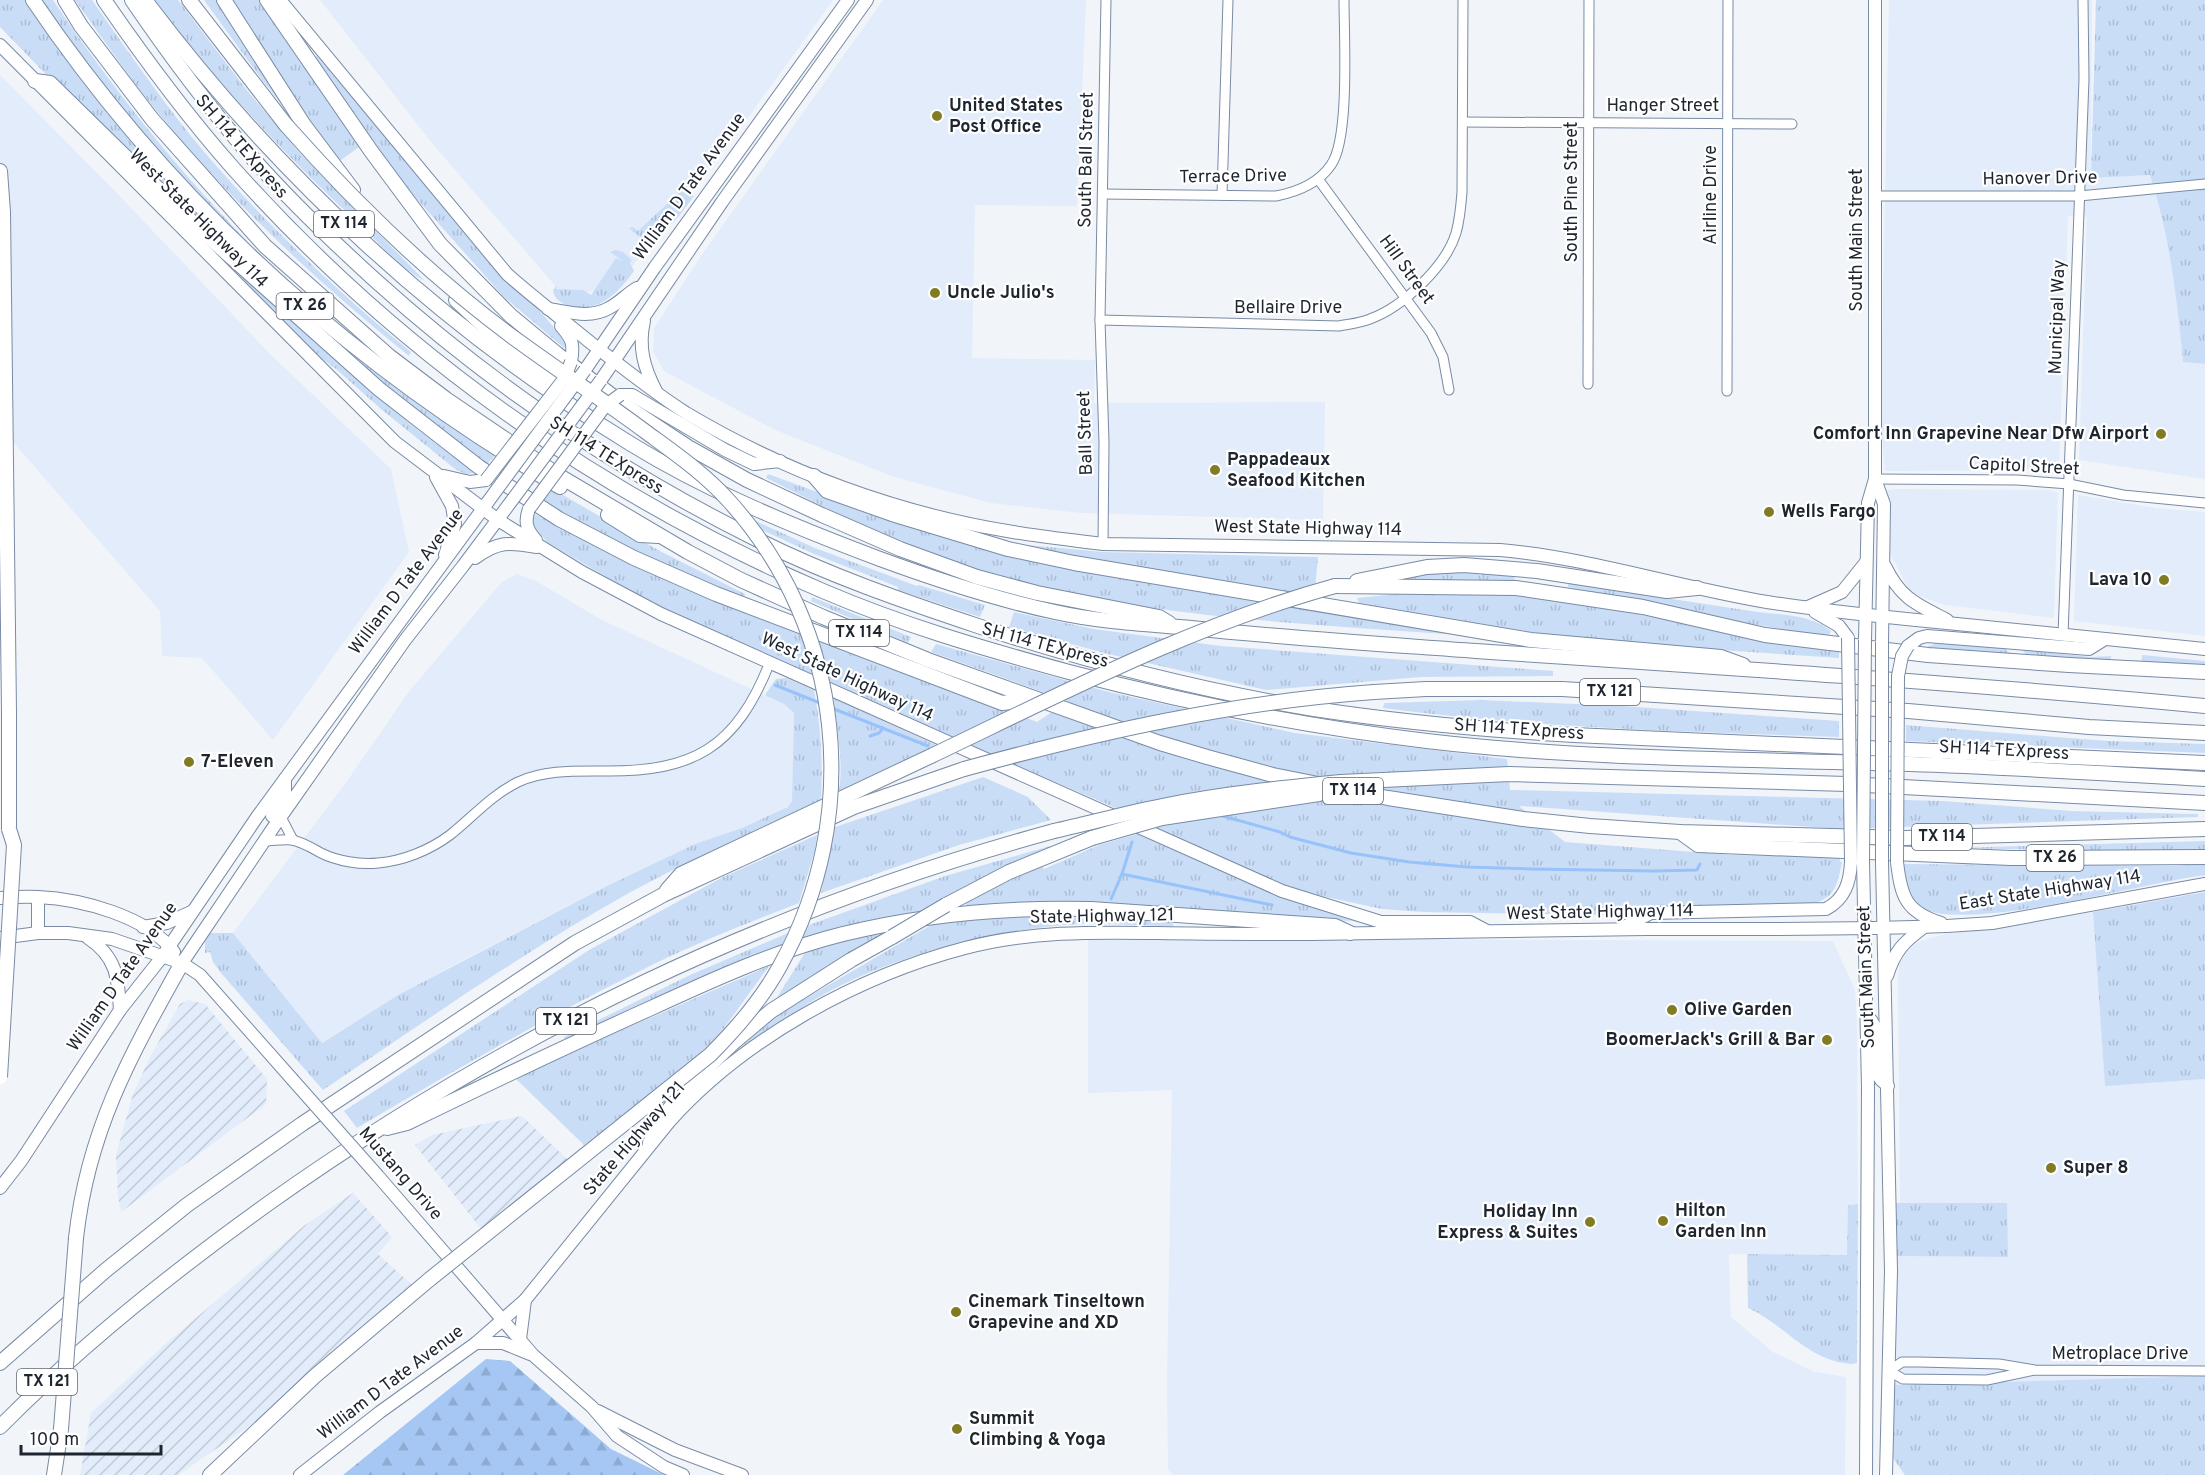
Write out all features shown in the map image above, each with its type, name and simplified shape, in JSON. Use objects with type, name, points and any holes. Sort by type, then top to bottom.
[{"type":"highway","name":"TX 26","points":[[33,0],[135,137],[239,246],[336,333],[384,371],[497,450],[640,535],[661,536]]},
{"type":"highway","name":"TX 114","points":[[65,0],[81,26],[152,119],[265,246],[389,356],[446,399],[561,477],[661,536],[741,580],[928,660],[1207,758],[1273,775],[1456,810],[1590,826],[1680,832],[1905,838],[2205,829]]},
{"type":"highway","name":"SH 114 TEXpress","points":[[104,0],[178,104],[280,219],[342,279],[459,380],[502,412],[591,471],[668,515],[751,558],[882,614],[1006,655],[1143,691],[1299,724],[1379,735],[1569,753],[1909,764],[2205,778]]},
{"type":"highway","name":"SH 114 TEXpress","points":[[132,0],[197,90],[250,155],[305,215],[419,320],[475,366],[605,455],[659,487],[760,541],[890,596],[1016,638],[1151,675],[1311,708],[1368,716],[1563,735],[2205,763]]},
{"type":"highway","name":"TX 114","points":[[145,0],[218,91],[319,201],[432,301],[513,364],[634,447],[723,494],[804,529],[910,570],[970,590],[1058,612],[1102,620],[1759,671],[1854,676],[2205,706]]},
{"type":"highway","points":[[189,0],[196,6],[286,125],[380,225],[456,292],[558,370],[684,459],[730,502],[759,539],[795,601],[814,650],[828,715],[832,762],[828,832],[819,873],[792,943],[779,969],[737,1027],[710,1055],[430,1279],[315,1376],[210,1475]]},
{"type":"highway","points":[[224,0],[304,125],[359,197],[415,260],[495,336],[555,384],[579,411]]},
{"type":"highway","points":[[267,0],[370,151],[440,244],[511,316],[623,404],[688,447],[747,480],[900,549],[976,577],[1036,593],[1159,617],[1176,627]]},
{"type":"highway","points":[[35,81],[50,83],[193,223],[379,388],[479,467],[559,519],[634,558],[716,594],[1002,703],[1037,700]]},
{"type":"highway","points":[[0,171],[3,212],[9,712],[9,829],[5,843],[0,938]]},
{"type":"highway","points":[[814,476],[827,491],[892,514],[1008,549],[1074,564],[1531,640],[1721,657],[1759,671]]},
{"type":"highway","points":[[663,895],[681,874],[1201,630],[1335,586],[1427,567],[1464,565],[1538,571],[1667,591],[1697,588]]},
{"type":"highway","points":[[1335,586],[1516,588],[1642,607],[1765,635],[1788,638],[1928,655],[2205,672]]},
{"type":"highway","name":"TX 121","points":[[0,1363],[106,1270],[187,1205],[246,1162],[575,943],[663,895],[854,807],[964,769],[1054,744],[1161,720],[1239,706],[1327,695],[1426,689],[1562,689],[1887,710],[2089,727],[2205,733]]},
{"type":"highway","name":"TX 121","points":[[0,1427],[90,1343],[215,1242],[373,1131],[501,1055],[627,989],[713,950],[779,922],[984,850],[1163,806],[1267,789],[1341,782],[1509,774],[1847,784],[2205,803]]},
{"type":"highway","points":[[650,1143],[665,1114],[694,1080],[771,1011],[851,960],[946,905],[1010,872],[1092,838],[1162,818],[1319,794],[1341,782]]},
{"type":"highway","points":[[0,1077],[14,845],[9,829]]},
{"type":"highway","name":"TX 26","points":[[1680,832],[1698,845],[2011,858],[2205,857]]},
{"type":"highway","points":[[373,1131],[407,1123],[566,1046],[724,975],[809,944],[874,927],[969,912],[1050,908],[1335,926],[1350,933]]},
{"type":"highway","points":[[54,1475],[62,1429],[76,1238],[80,1206],[90,1163],[106,1112],[132,1053],[182,963]]},
{"type":"main road","name":"West State Highway 114","points":[[280,0],[507,274],[547,309],[658,394],[725,435],[814,476],[901,506],[1012,532],[1103,544],[1500,550],[1557,556],[1697,588],[1806,608],[1881,618]]},
{"type":"main road","name":"South Main Street","points":[[1866,1475],[1867,1014],[1864,928],[1857,862],[1869,503],[1875,479],[1875,0]]},
{"type":"main road","name":"William D Tate Avenue","points":[[0,1188],[21,1161],[120,1010],[166,951],[285,779],[585,370],[708,192],[857,2]]},
{"type":"main road","name":"William D Tate Avenue","points":[[182,963],[264,841],[405,640],[498,520],[601,380],[857,2]]},
{"type":"main road","name":"West State Highway 114","points":[[0,45],[395,442],[498,520],[607,586],[661,614],[1282,891],[1380,922],[1470,922],[1488,932],[1864,928]]},
{"type":"main road","points":[[708,192],[722,202]]},
{"type":"main road","points":[[547,309],[585,314],[597,313],[608,309],[643,284]]},
{"type":"main road","points":[[434,473],[470,482],[486,480],[564,379],[574,347],[569,336],[547,309]]},
{"type":"main road","points":[[646,313],[640,335],[640,349],[648,376],[658,394]]},
{"type":"main road","points":[[544,548],[527,528],[529,509],[605,406],[620,395],[632,395],[754,464],[782,461]]},
{"type":"main road","points":[[434,473],[452,506],[455,524],[442,565]]},
{"type":"main road","name":"South Main Street","points":[[1875,479],[1884,504],[1881,618],[1882,928],[1888,1086],[1891,1271],[1886,1475]]},
{"type":"main road","points":[[463,566],[490,547],[514,543],[544,548]]},
{"type":"main road","points":[[1806,608],[1842,592],[1867,561]]},
{"type":"main road","points":[[1884,562],[1894,584],[1905,596],[1953,623]]},
{"type":"main road","points":[[1617,931],[1651,913],[1826,909],[1838,900],[1846,889],[1857,862],[1848,638],[1839,626],[1806,608]]},
{"type":"main road","points":[[1881,618],[1953,623],[2205,649]]},
{"type":"main road","points":[[368,693],[370,678],[395,642],[393,631]]},
{"type":"main road","points":[[1947,926],[1925,918],[1910,908],[1899,882],[1897,862],[1898,676],[1902,656],[1908,646],[1918,638],[1927,636],[2089,649],[2105,639]]},
{"type":"main road","points":[[273,828],[270,820],[285,797],[285,779]]},
{"type":"main road","name":"East State Highway 114","points":[[1864,928],[1947,926],[1992,922],[2205,884]]},
{"type":"main road","points":[[38,897],[38,933]]},
{"type":"main road","name":"Mustang Drive","points":[[0,898],[38,897],[78,902],[114,914],[157,934],[166,951],[200,975],[533,1355],[592,1407],[617,1436],[664,1467],[683,1475]]},
{"type":"main road","points":[[143,927],[167,923],[192,911]]},
{"type":"main road","points":[[1884,982],[1894,956],[1902,944],[1924,927]]},
{"type":"main road","name":"State Highway 121","points":[[503,1320],[525,1300],[650,1143],[684,1105],[704,1087],[776,1033],[845,993],[895,971],[964,948],[1011,938],[1063,932],[1488,932]]},
{"type":"main road","points":[[0,938],[38,933],[68,933],[112,939],[166,951]]},
{"type":"main road","points":[[84,936],[100,946],[115,966],[120,1010]]},
{"type":"main road","points":[[1867,1014],[1875,1027],[1877,1074],[1888,1086]]},
{"type":"main road","points":[[1868,1196],[1890,1197]]},
{"type":"main road","points":[[1868,1272],[1891,1271]]},
{"type":"main road","points":[[520,1340],[525,1300]]},
{"type":"main road","name":"William D Tate Avenue","points":[[300,1475],[380,1412],[476,1343],[503,1320]]},
{"type":"main road","points":[[476,1343],[503,1343],[533,1355]]},
{"type":"main road","points":[[1868,1371],[1889,1371]]},
{"type":"main road","name":"Mustang Drive","points":[[592,1407],[675,1450],[742,1475]]},
{"type":"main road","points":[[1886,1461],[1895,1475]]},
{"type":"street","name":"South Ball Street","points":[[1100,320],[1106,0]]},
{"type":"street","points":[[1222,195],[1228,0]]},
{"type":"street","name":"Terrace Drive","points":[[1103,194],[1276,196],[1293,193],[1318,179],[1331,165],[1341,135],[1344,0]]},
{"type":"street","name":"Bellaire Drive","points":[[1100,320],[1339,326],[1370,320],[1384,313],[1422,284],[1441,261],[1456,235],[1462,192],[1463,0]]},
{"type":"street","name":"South Pine Street","points":[[1588,384],[1589,0]]},
{"type":"street","name":"Airline Drive","points":[[1727,391],[1728,0]]},
{"type":"street","name":"Municipal Way","points":[[2063,634],[2084,79],[2083,0]]},
{"type":"street","name":"Hanger Street","points":[[1463,122],[1792,124]]},
{"type":"street","name":"Hill Street","points":[[1318,179],[1406,298],[1439,347],[1446,366],[1449,390]]},
{"type":"street","name":"Hanover Drive","points":[[1875,196],[2079,196],[2205,184]]},
{"type":"street","name":"Ball Street","points":[[1100,320],[1104,442],[1103,544]]},
{"type":"street","name":"Capitol Street","points":[[1875,479],[2006,480],[2068,484],[2123,495],[2205,503]]},
{"type":"street","points":[[264,841],[293,840],[322,854],[344,860],[377,863],[393,861],[435,845],[451,834],[483,804],[517,783],[530,778],[567,771],[624,771],[669,767],[699,755],[732,730],[752,703],[770,662]]},
{"type":"street","points":[[281,817],[293,840]]},
{"type":"street","name":"Metroplace Drive","points":[[2035,1370],[1987,1380],[1903,1378],[1889,1371],[1902,1362],[1999,1364],[2035,1370],[2205,1371]]},
{"type":"shaded area","points":[[320,0],[833,0],[753,111],[616,287],[564,296],[432,143]]},
{"type":"shaded area","points":[[883,0],[1086,0],[1077,206],[975,205],[972,358],[1095,360],[1094,403],[1325,402],[1323,520],[1081,513],[991,503],[894,477],[775,430],[664,371],[653,351],[654,328],[701,256]]},
{"type":"shaded area","points":[[1889,0],[2092,0],[2091,177],[2150,175],[2162,211],[2176,289],[2183,362],[2205,364],[2205,479],[2079,460],[2087,217],[2068,216],[2059,470],[1885,471],[1882,437],[1882,344]]},
{"type":"shaded area","points":[[0,75],[112,188],[271,355],[391,469],[409,552],[273,740],[202,658],[162,656],[160,611],[0,427]]},
{"type":"shaded area","points":[[1887,490],[2050,490],[2058,493],[2054,618],[1945,605],[1911,593],[1889,552]]},
{"type":"shaded area","points":[[2078,495],[2155,508],[2205,512],[2205,636],[2074,621]]},
{"type":"shaded area","points":[[517,574],[536,581],[602,620],[784,704],[794,713],[792,801],[788,807],[742,828],[695,844],[480,951],[398,995],[321,1043],[233,933],[347,781],[410,690],[502,582]]},
{"type":"shaded area","points":[[2093,912],[2105,1085],[2205,1079],[2205,1376],[1894,1385],[1895,1256],[2007,1257],[2007,1203],[1900,1203],[1899,966],[1905,952],[1920,941],[1946,934],[2012,926]]},
{"type":"shaded area","points":[[1088,940],[1833,941],[1855,990],[1857,1024],[1858,1204],[1848,1205],[1848,1255],[1729,1254],[1731,1317],[1773,1352],[1815,1372],[1846,1377],[1845,1475],[1174,1475],[1168,1470],[1167,1383],[1172,1090],[1088,1093]]},
{"type":"shaded area","points":[[188,1000],[205,1004],[267,1079],[266,1104],[121,1212],[116,1155],[133,1094],[150,1057],[180,1004]]},
{"type":"shaded area","points":[[522,1116],[568,1160],[481,1229],[415,1145],[432,1135]]},
{"type":"shaded area","points":[[353,1193],[392,1237],[378,1254],[411,1284],[260,1419],[178,1475],[80,1475],[91,1413],[162,1347],[305,1225]]},
{"type":"green space","points":[[0,0],[25,0],[65,58],[108,114],[202,218],[197,220],[67,96],[0,27]]},
{"type":"green space","points":[[42,0],[53,0],[96,62],[142,122],[216,208],[254,248],[338,327],[256,254],[178,175],[106,90]]},
{"type":"green space","points":[[75,0],[92,0],[165,103],[215,165],[296,249],[411,352],[409,356],[316,277],[229,192],[161,116]]},
{"type":"green space","points":[[155,0],[178,0],[246,89],[299,152],[425,281],[390,255],[278,144],[202,60]]},
{"type":"green space","points":[[204,0],[216,0],[296,122],[262,80]]},
{"type":"green space","points":[[231,0],[260,0],[359,147],[337,163]]},
{"type":"green space","points":[[2096,0],[2205,0],[2205,364],[2183,362],[2168,244],[2150,175],[2091,178]]},
{"type":"green space","points":[[317,56],[478,248],[547,319],[567,345],[564,348],[503,296],[399,179],[314,58]]},
{"type":"green space","points":[[678,185],[694,196],[651,246],[629,228],[633,227],[638,231],[681,191]]},
{"type":"green space","points":[[615,250],[623,252],[632,260],[630,263],[634,271],[612,295],[595,306],[585,308],[564,304],[556,298],[553,290],[556,286],[557,289],[583,290],[591,295],[616,258],[623,261],[610,252]]},
{"type":"green space","points":[[229,263],[380,399],[476,473],[465,474],[455,469],[336,369],[303,345],[226,265]]},
{"type":"green space","points":[[332,338],[405,394],[496,455],[487,464],[399,399]]},
{"type":"green space","points":[[768,474],[904,524],[1445,631],[1445,634],[1199,614],[1077,595],[1017,581],[957,564],[884,535],[766,478]]},
{"type":"green space","points":[[551,488],[658,550],[745,594],[744,598],[641,553],[542,502]]},
{"type":"green space","points":[[535,514],[651,573],[764,619],[1037,722],[1068,701],[931,652],[936,644],[1109,692],[1295,733],[1507,759],[1510,790],[1943,801],[2072,811],[2198,814],[2198,817],[1841,829],[1519,806],[1565,842],[1733,855],[1840,856],[1840,862],[1842,862],[1838,880],[1828,897],[1804,907],[1654,910],[1609,915],[1423,912],[1382,909],[1298,891],[1247,871],[1109,805],[930,729],[647,601],[547,542],[534,526],[532,520]]},
{"type":"green space","points":[[756,521],[815,548],[917,586],[985,605],[980,617],[898,590],[898,587],[814,554],[762,530]]},
{"type":"green space","points":[[1028,545],[1103,552],[1318,557],[1314,599],[1028,548]]},
{"type":"green space","points":[[1463,572],[1515,573],[1514,583],[1458,580],[1401,581],[1401,576]]},
{"type":"green space","points":[[1130,579],[1166,585],[1125,589]]},
{"type":"green space","points":[[1568,582],[1803,618],[1823,625],[1831,631],[1828,637],[1706,616],[1568,587]]},
{"type":"green space","points":[[1407,593],[1511,593],[1839,652],[1839,658],[1585,641],[1359,603],[1357,598]]},
{"type":"green space","points":[[812,597],[911,637],[908,643],[811,601]]},
{"type":"green space","points":[[1014,612],[1094,629],[1221,646],[1553,671],[1553,676],[1422,677],[1266,690],[1108,654],[1009,627]]},
{"type":"green space","points":[[1938,643],[2004,648],[2015,658],[1929,650],[1928,646]]},
{"type":"green space","points":[[2022,650],[2091,657],[2111,656],[2111,664],[2030,659]]},
{"type":"green space","points":[[2142,655],[2205,661],[2205,667],[2141,667]]},
{"type":"green space","points":[[786,678],[814,690],[821,745],[821,800],[676,868],[629,893],[551,939],[323,1090],[221,973],[213,962],[210,952],[205,953],[208,933],[233,933],[322,1043],[398,995],[605,887],[695,844],[742,828],[788,807],[792,801],[794,713],[784,704],[765,695],[776,679]]},
{"type":"green space","points":[[834,698],[936,745],[839,791],[840,756]]},
{"type":"green space","points":[[1481,700],[1623,706],[1839,721],[1839,737],[1554,725],[1383,708],[1384,703]]},
{"type":"green space","points":[[1906,725],[2108,741],[2205,744],[2205,753],[1906,741]]},
{"type":"green space","points":[[983,777],[1028,797],[1051,820],[959,845],[821,893],[835,827]]},
{"type":"green space","points":[[1137,834],[1290,900],[1362,921],[1306,920],[1089,903],[966,906],[965,901],[1042,866],[1044,869],[1099,845]]},
{"type":"green space","points":[[817,835],[815,850],[799,903],[659,961],[497,1047],[357,1128],[344,1111],[589,950],[723,877]]},
{"type":"green space","points":[[2205,841],[2205,850],[1951,848]]},
{"type":"green space","points":[[1050,846],[1051,849],[975,883],[920,912],[802,940],[809,925],[945,876]]},
{"type":"green space","points":[[1904,864],[2174,866],[2205,864],[2205,875],[2058,904],[1976,914],[1944,914],[1922,908],[1913,900],[1907,889]]},
{"type":"green space","points":[[2205,892],[2205,1079],[2105,1086],[2093,912]]},
{"type":"green space","points":[[1065,915],[1173,921],[1173,926],[1064,925],[1009,932],[929,951],[877,969],[837,987],[792,1013],[736,1052],[774,1017],[938,921],[1003,916]]},
{"type":"green space","points":[[894,928],[776,999],[806,951]]},
{"type":"green space","points":[[788,933],[780,948],[566,1041],[564,1037],[690,975]]},
{"type":"green space","points":[[769,966],[719,1035],[683,1070],[584,1145],[514,1077]]},
{"type":"green space","points":[[1896,1203],[2007,1203],[2008,1257],[1895,1256]]},
{"type":"green space","points":[[1858,1204],[1857,1363],[1852,1364],[1836,1361],[1809,1349],[1762,1315],[1748,1308],[1747,1254],[1847,1255],[1848,1205]]},
{"type":"green space","points":[[486,1359],[510,1361],[611,1449],[664,1475],[343,1475]]},
{"type":"green space","points":[[2205,1376],[2205,1475],[1905,1475],[1892,1457],[1894,1385]]},
{"type":"waterway","points":[[775,685],[820,703]]},
{"type":"waterway","points":[[829,707],[928,746]]},
{"type":"waterway","points":[[870,736],[879,733],[883,728]]},
{"type":"waterway","points":[[1219,815],[1351,853],[1409,862],[1467,867],[1654,871],[1697,870],[1700,864]]},
{"type":"waterway","points":[[1111,899],[1132,842]]},
{"type":"waterway","points":[[1122,874],[1272,905]]},
{"type":"place","name":"United States Post Office","points":[[937,116]]},
{"type":"place","name":"Uncle Julio's","points":[[935,293]]},
{"type":"place","name":"Comfort Inn Grapevine Near Dfw Airport","points":[[2161,434]]},
{"type":"place","name":"Pappadeaux Seafood Kitchen","points":[[1215,470]]},
{"type":"place","name":"Wells Fargo","points":[[1769,512]]},
{"type":"place","name":"Lava 10","points":[[2164,580]]},
{"type":"place","name":"7-Eleven","points":[[189,762]]},
{"type":"place","name":"Olive Garden","points":[[1672,1010]]},
{"type":"place","name":"BoomerJack's Grill & Bar","points":[[1827,1040]]},
{"type":"place","name":"Super 8","points":[[2051,1168]]},
{"type":"place","name":"Hilton Garden Inn","points":[[1663,1221]]},
{"type":"place","name":"Holiday Inn Express & Suites","points":[[1590,1222]]},
{"type":"place","name":"Cinemark Tinseltown Grapevine and XD","points":[[956,1312]]},
{"type":"place","name":"Summit Climbing & Yoga","points":[[957,1429]]}]
